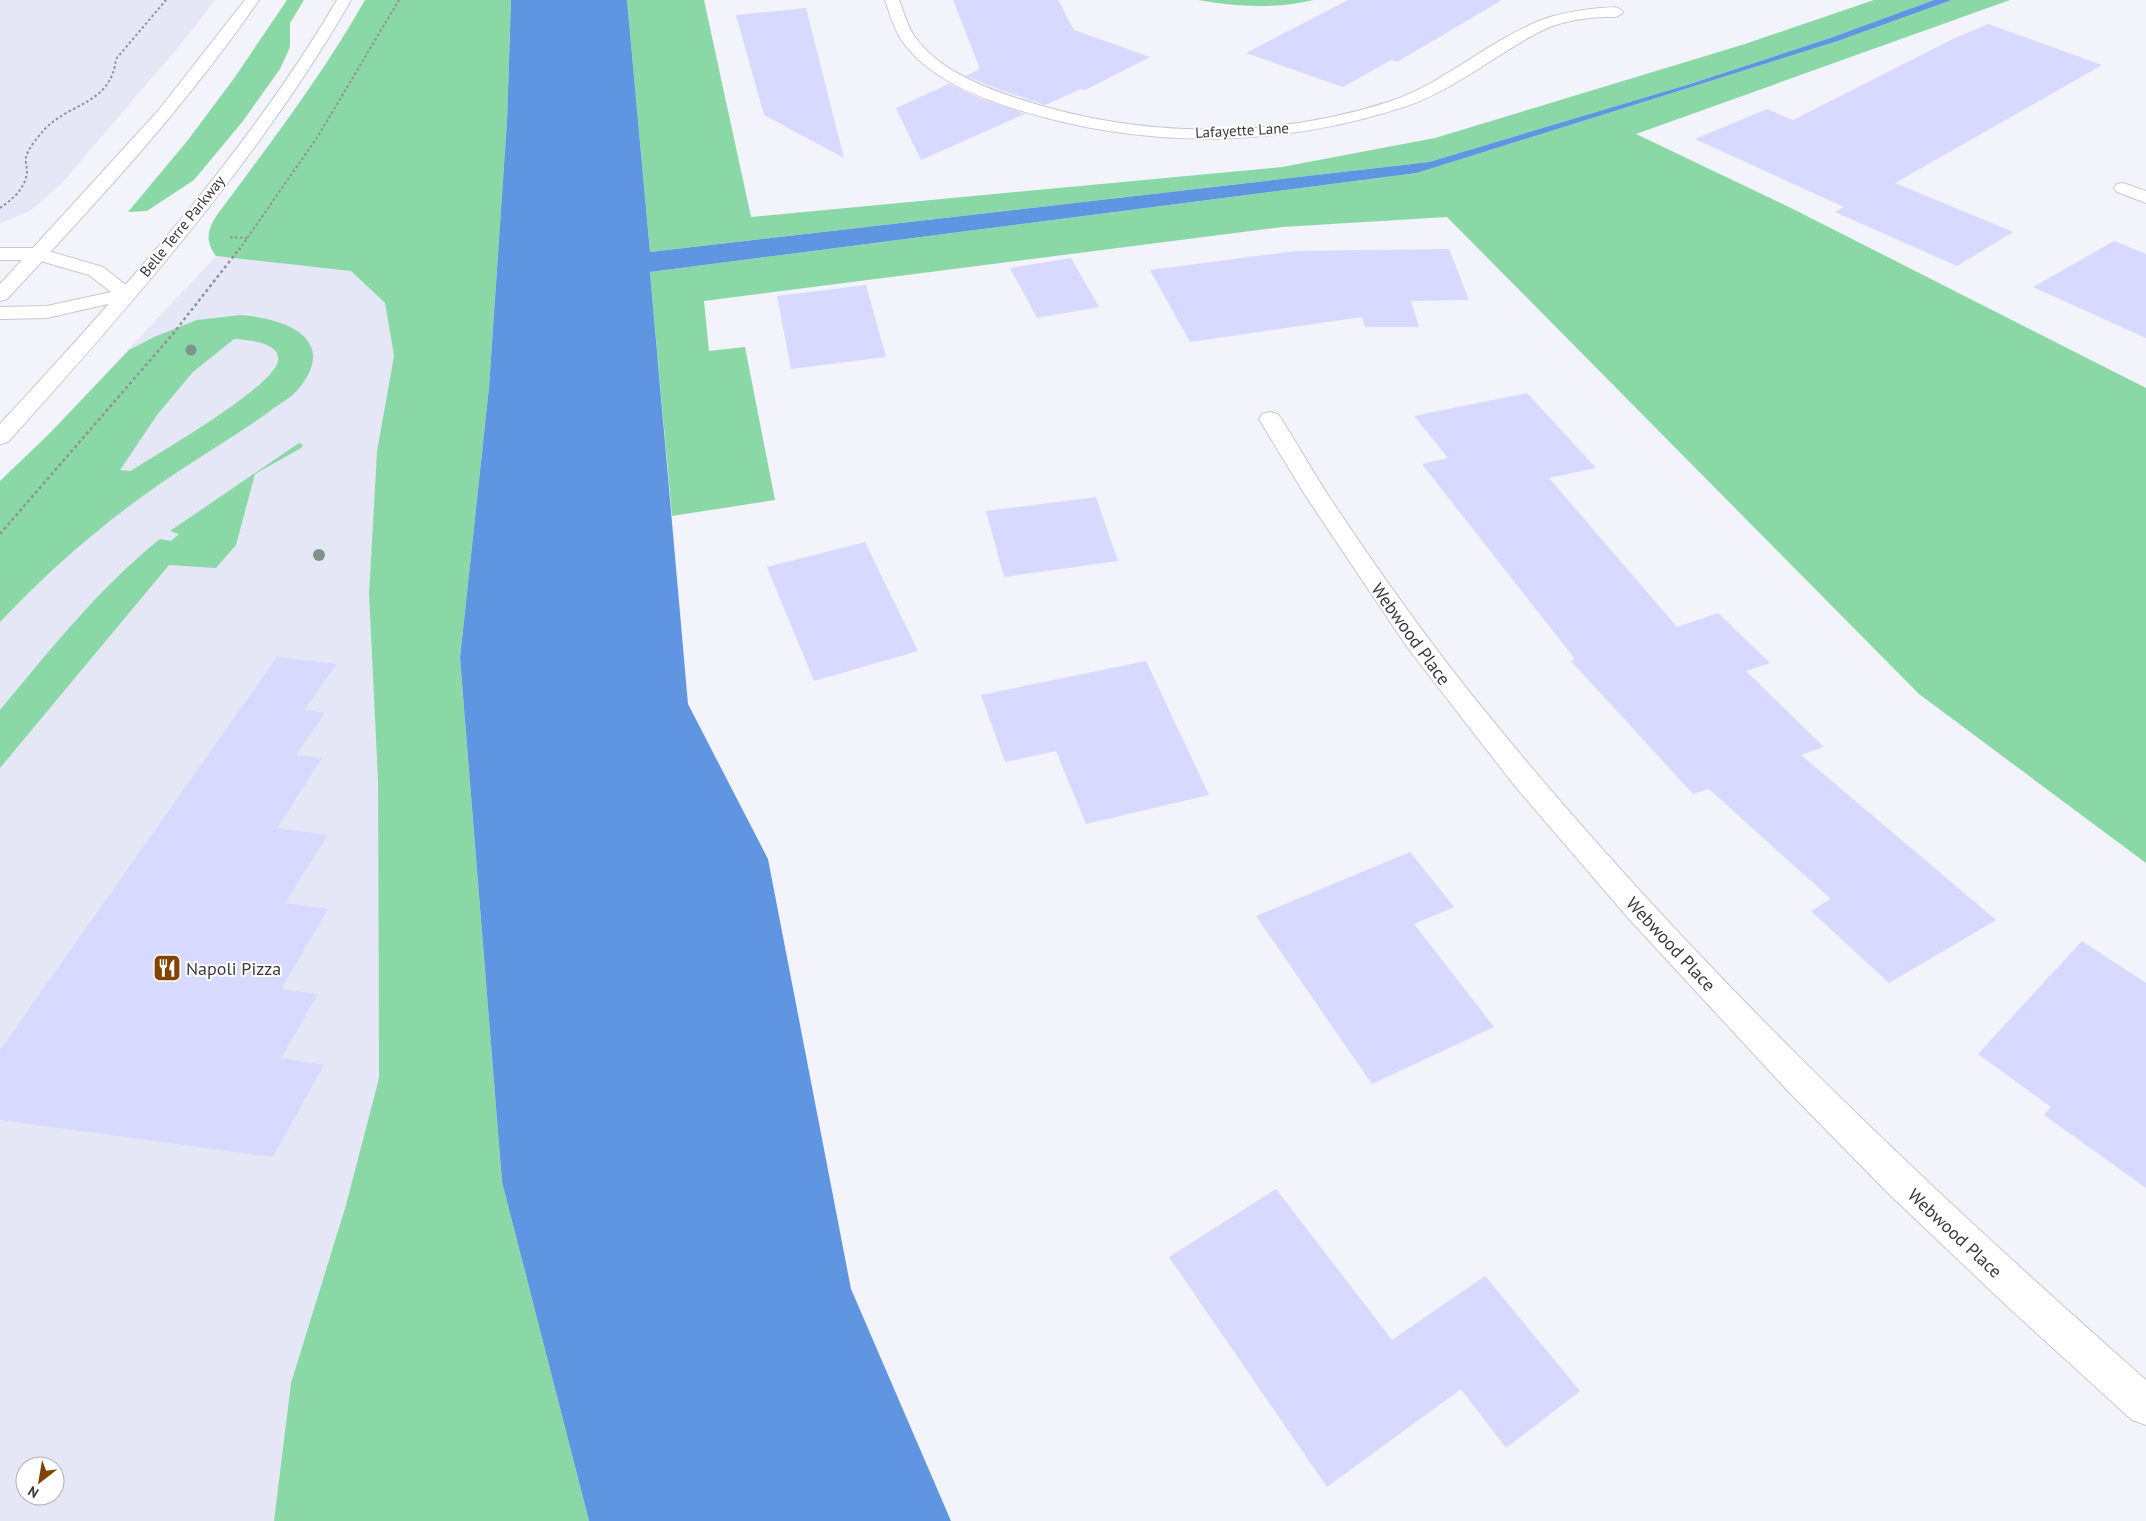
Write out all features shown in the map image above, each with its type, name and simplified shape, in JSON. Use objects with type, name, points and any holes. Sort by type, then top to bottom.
[{"type":"street","points":[[0,295],[178,96],[252,0]]},
{"type":"street","name":"Belle Terre Parkway","points":[[0,437],[82,347],[127,294],[278,104],[344,0]]},
{"type":"street","name":"Lafayette Lane","points":[[892,0],[904,32],[925,58],[946,74],[976,89],[1029,109],[1076,121],[1142,130],[1197,133],[1256,131],[1317,125],[1373,111],[1418,96],[1537,27],[1574,16],[1616,12]]},
{"type":"street","points":[[2122,188],[2146,198]]},
{"type":"street","points":[[0,254],[38,254],[96,271],[127,294]]},
{"type":"street","points":[[0,313],[48,312],[127,294]]},
{"type":"street","name":"Webwood Place","points":[[1270,418],[1347,545],[1449,687],[1592,860],[1770,1050],[1899,1180],[2018,1291],[2146,1406]]},
{"type":"path","points":[[0,208],[16,195],[24,184],[29,173],[26,157],[42,132],[55,121],[104,91],[117,73],[116,59],[166,0]]},
{"type":"path","points":[[0,534],[227,266],[322,130],[399,0]]},
{"type":"shaded area","points":[[0,0],[215,0],[186,38],[61,184],[30,211],[0,223]]},
{"type":"shaded area","points":[[216,256],[351,271],[385,303],[394,356],[377,451],[369,594],[378,781],[379,1078],[346,1205],[291,1383],[274,1521],[0,1521],[0,481],[50,433]]},
{"type":"green space","points":[[287,0],[304,0],[290,23],[290,47],[280,69],[243,121],[194,180],[147,211],[128,212],[188,140],[235,77]]},
{"type":"green space","points":[[365,0],[511,0],[507,121],[489,387],[460,658],[502,1182],[589,1521],[274,1521],[291,1383],[346,1205],[379,1078],[378,781],[369,594],[377,451],[394,356],[385,303],[351,271],[216,256],[210,245],[209,231],[217,215],[313,83]]},
{"type":"green space","points":[[627,0],[704,0],[751,217],[1282,167],[1435,138],[1745,44],[1874,0],[1934,0],[1830,38],[1690,84],[1429,162],[650,252]]},
{"type":"green space","points":[[1198,0],[1314,0],[1285,5],[1256,6]]},
{"type":"green space","points":[[1952,0],[2010,0],[1636,134],[1789,207],[2146,388],[2146,863],[1919,694],[1447,217],[1282,227],[704,301],[709,351],[745,347],[775,500],[672,516],[650,272],[1417,173],[1838,41]]},
{"type":"green space","points":[[241,315],[273,320],[288,326],[300,333],[309,343],[313,355],[310,370],[300,387],[290,397],[188,465],[106,524],[62,561],[0,622],[0,481],[50,433],[129,350],[154,337],[197,320]],"holes":[[[234,339],[262,343],[274,350],[278,355],[278,361],[272,372],[237,403],[188,436],[131,471],[120,470],[157,415],[193,372]]]},
{"type":"green space","points":[[299,443],[303,445],[301,448],[255,474],[236,545],[216,568],[169,565],[0,768],[0,710],[76,620],[116,578],[160,539],[171,541],[179,534],[170,531]]},
{"type":"water","points":[[511,0],[627,0],[650,252],[1429,162],[1690,84],[1830,38],[1934,0],[1952,0],[1838,41],[1417,173],[650,272],[688,704],[768,859],[851,1289],[951,1521],[589,1521],[502,1182],[460,658],[489,387],[507,121]]},
{"type":"building","points":[[953,0],[1058,0],[1074,30],[1150,57],[1085,90],[1081,89],[1045,105],[966,76],[980,69]]},
{"type":"building","points":[[1348,0],[1502,0],[1397,62],[1391,60],[1343,87],[1246,53]]},
{"type":"building","points":[[806,8],[844,158],[764,115],[736,15]]},
{"type":"building","points":[[1988,24],[2102,65],[1895,183],[2013,232],[1957,266],[1835,212],[1844,207],[1695,139],[1767,109],[1793,120],[1955,38]]},
{"type":"building","points":[[949,84],[979,98],[1025,114],[921,160],[896,108]]},
{"type":"building","points":[[2114,241],[2146,254],[2146,338],[2033,287]]},
{"type":"building","points":[[1449,249],[1469,300],[1411,301],[1419,327],[1365,327],[1362,317],[1190,342],[1150,270],[1295,251]]},
{"type":"building","points":[[1071,258],[1099,307],[1037,318],[1010,268]]},
{"type":"building","points":[[866,285],[886,357],[791,369],[777,296]]},
{"type":"building","points":[[1527,393],[1596,468],[1549,478],[1677,627],[1718,613],[1770,663],[1746,671],[1824,747],[1801,755],[1996,920],[1889,983],[1811,911],[1831,899],[1709,789],[1693,794],[1571,661],[1575,659],[1422,464],[1448,458],[1414,416]]},
{"type":"building","points":[[1096,497],[1118,561],[1004,577],[986,511]]},
{"type":"building","points":[[865,542],[918,651],[814,681],[767,567]]},
{"type":"building","points":[[277,657],[337,664],[304,710],[325,713],[296,755],[322,758],[277,828],[328,835],[285,903],[328,909],[281,989],[318,994],[281,1058],[324,1065],[273,1157],[0,1120],[0,1050]]},
{"type":"building","points":[[1146,661],[1209,795],[1086,824],[1056,751],[1005,762],[981,695]]},
{"type":"building","points":[[1410,852],[1454,907],[1414,924],[1494,1027],[1372,1084],[1256,916]]},
{"type":"building","points":[[2082,941],[2146,983],[2146,1188],[2044,1115],[2051,1107],[1978,1054]]},
{"type":"building","points":[[1276,1189],[1392,1340],[1485,1276],[1580,1391],[1506,1448],[1461,1389],[1327,1487],[1169,1257]]},
{"type":"place","name":"Napoli Pizza","points":[[167,968]]}]
